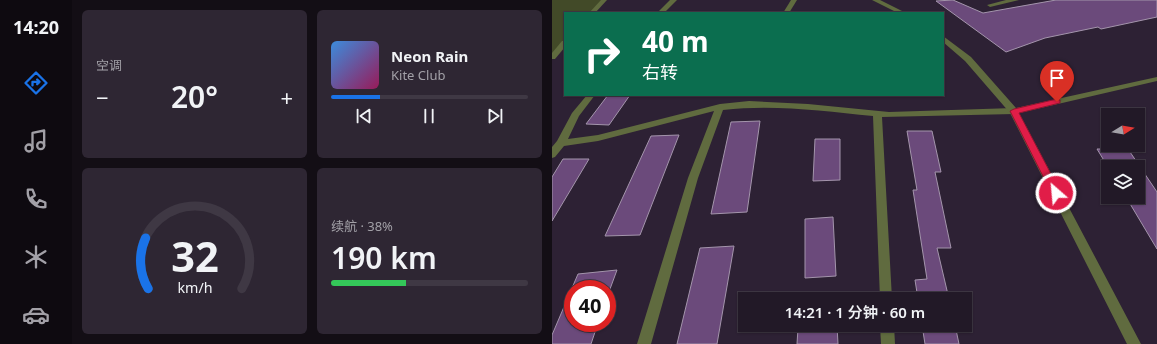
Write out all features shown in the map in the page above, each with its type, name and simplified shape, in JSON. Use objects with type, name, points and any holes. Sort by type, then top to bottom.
[{"type":"street","points":[[593,12],[604,0]]},
{"type":"street","points":[[661,12],[674,0]]},
{"type":"street","points":[[787,12],[794,0]]},
{"type":"street","points":[[875,0],[901,12]]},
{"type":"street","points":[[990,5],[1016,0]]},
{"type":"street","points":[[944,39],[968,59],[1014,111],[1134,344]]},
{"type":"street","points":[[552,57],[564,44]]},
{"type":"street","points":[[561,143],[598,138],[733,105],[749,104],[808,107],[889,115],[1014,111],[1157,79]]},
{"type":"street","points":[[552,154],[561,143],[575,115],[590,96]]},
{"type":"street","points":[[733,105],[738,96]]},
{"type":"street","points":[[644,344],[693,178],[720,107]]},
{"type":"street","points":[[877,114],[886,292]]},
{"type":"street","points":[[887,332],[888,344]]},
{"type":"green space","points":[[552,0],[606,0],[594,12],[564,12],[564,43],[552,55]]},
{"type":"building","points":[[953,0],[983,13],[1056,0],[1157,0],[1157,17],[1101,29],[1098,27],[1045,38],[1006,52],[936,1]]},
{"type":"building","points":[[607,96],[629,96],[609,125],[586,124]]},
{"type":"building","points":[[760,121],[747,212],[711,214],[731,122]]},
{"type":"building","points":[[907,131],[932,131],[941,172],[935,172],[951,248],[937,248],[947,292],[917,292],[915,280],[927,279],[913,190],[917,190]]},
{"type":"building","points":[[679,135],[640,235],[605,236],[651,136]]},
{"type":"building","points":[[815,139],[840,139],[840,180],[813,181]]},
{"type":"building","points":[[1097,149],[1101,149],[1101,152],[1130,152],[1135,160],[1104,160]]},
{"type":"building","points":[[563,159],[589,159],[552,221],[552,177]]},
{"type":"building","points":[[1145,174],[1157,192],[1157,249],[1130,204],[1145,204]]},
{"type":"building","points":[[833,217],[836,276],[805,278],[805,219]]},
{"type":"building","points":[[734,246],[717,344],[677,344],[700,248]]},
{"type":"building","points":[[617,270],[613,280],[575,280],[578,274]]},
{"type":"building","points":[[564,307],[564,332],[595,332],[591,344],[552,344],[552,335]]},
{"type":"building","points":[[798,332],[837,332],[838,344],[797,344]]},
{"type":"building","points":[[923,332],[956,332],[959,344],[925,344]]},
{"type":"route","points":[[1056,193],[1014,111],[1057,102]]}]
